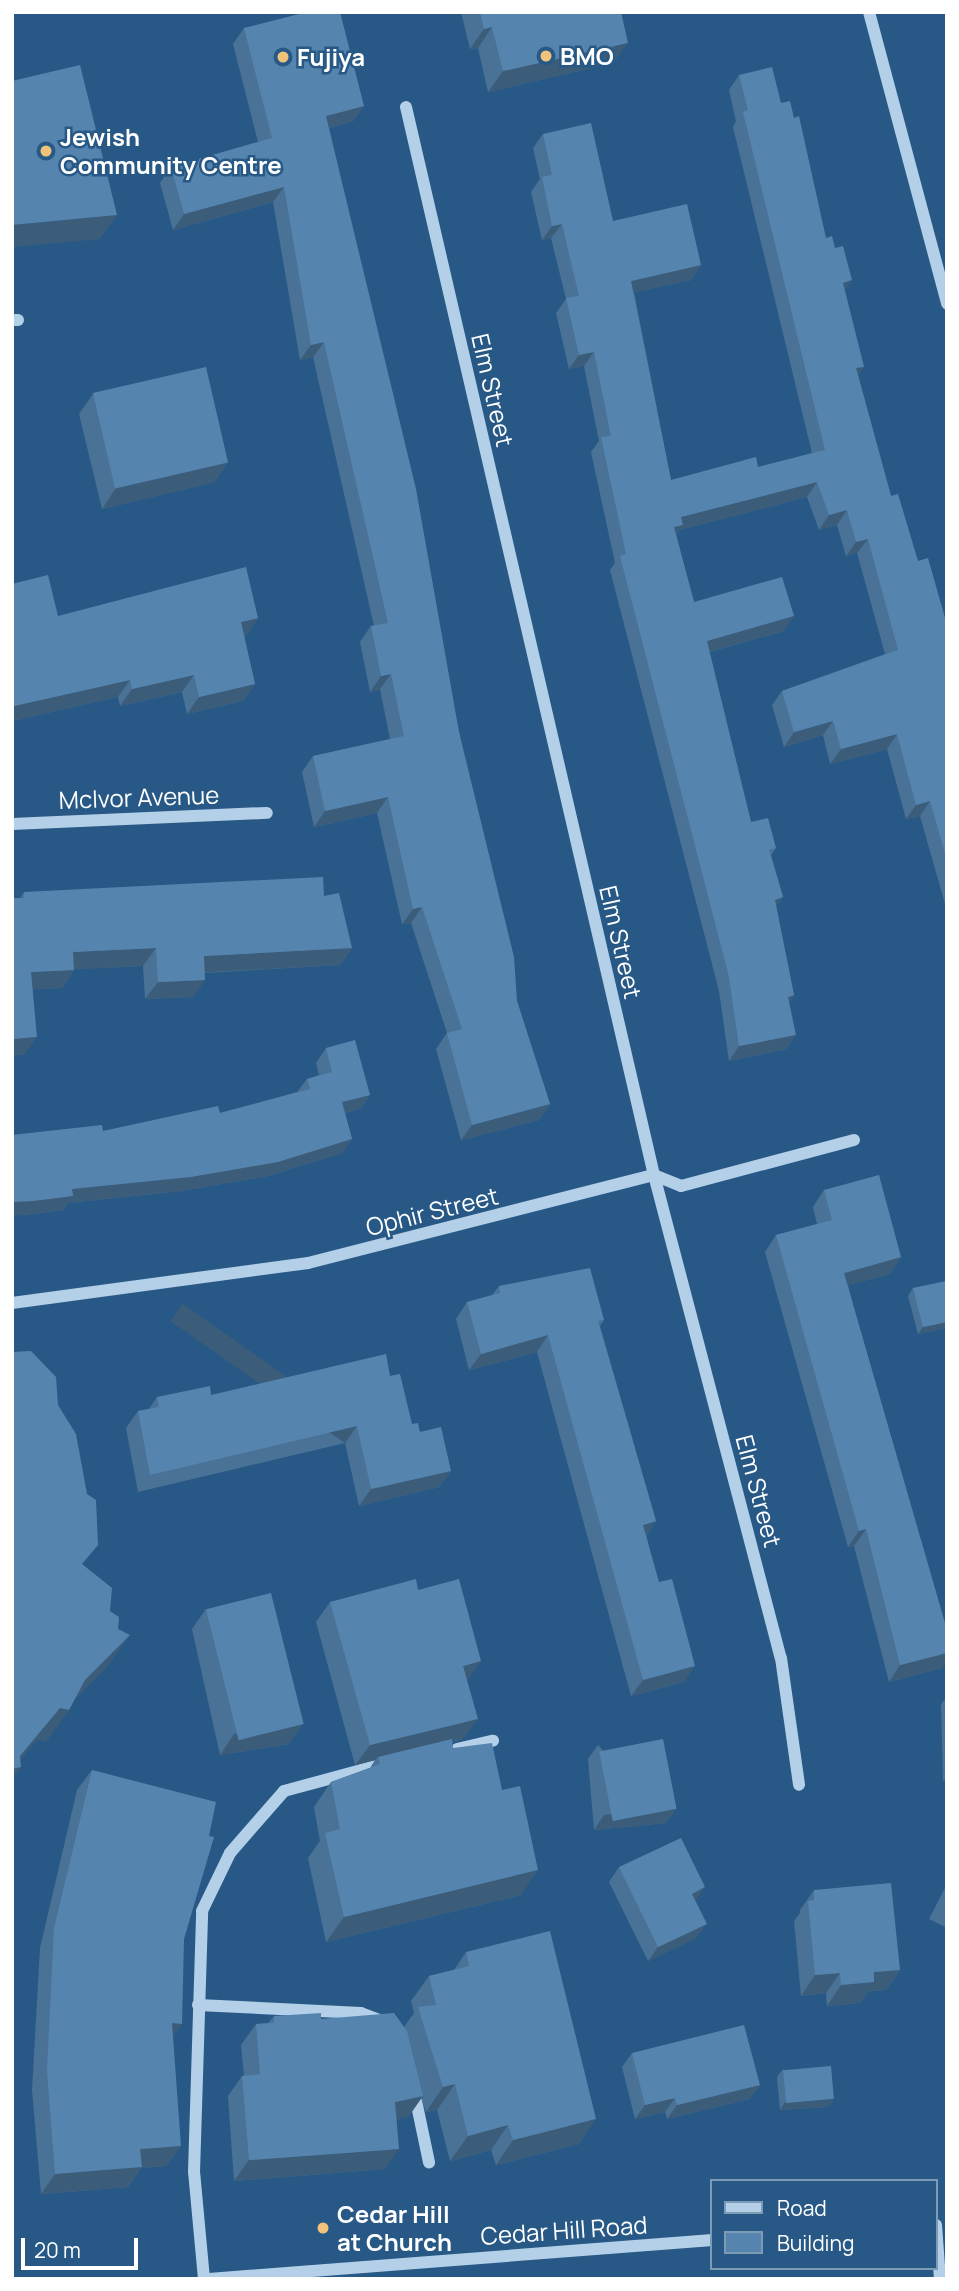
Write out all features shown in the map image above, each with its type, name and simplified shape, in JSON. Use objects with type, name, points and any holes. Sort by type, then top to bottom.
[{"type":"street","points":[[869,12],[947,304]]},
{"type":"street","name":"Elm Street","points":[[406,107],[654,1175],[781,1658],[799,1785]]},
{"type":"street","name":"McIvor Avenue","points":[[12,824],[267,813]]},
{"type":"street","points":[[654,1175],[681,1186],[854,1140]]},
{"type":"street","name":"Ophir Street","points":[[12,1303],[308,1263],[654,1175]]},
{"type":"street","points":[[439,1752],[493,1741]]},
{"type":"street","points":[[204,2279],[194,2172],[202,1911],[252,1826],[284,1791],[302,1783],[398,1761]]},
{"type":"street","points":[[198,2005],[361,2013],[389,2030]]},
{"type":"street","points":[[408,2070],[429,2162]]},
{"type":"street","name":"Cedar Hill Road","points":[[209,2279],[710,2240]]},
{"type":"street","points":[[938,2252],[940,2279]]},
{"type":"building","points":[[307,12],[340,12],[364,106],[326,116],[416,489],[459,732],[514,957],[517,1001],[550,1104],[472,1125],[447,1033],[462,1029],[422,907],[413,909],[388,797],[325,811],[313,756],[404,736],[391,674],[381,676],[371,626],[388,623],[324,342],[311,345],[284,187],[184,214],[171,167],[272,138],[244,28]]},
{"type":"building","name":"BMO","points":[[480,12],[621,12],[628,43],[503,71],[492,27],[484,29]]},
{"type":"building","name":"Jewish Community Centre","points":[[80,65],[117,215],[12,225],[12,81]]},
{"type":"building","points":[[772,67],[781,103],[790,101],[794,118],[799,116],[826,238],[832,236],[835,248],[843,246],[852,280],[843,283],[864,367],[856,368],[891,496],[898,494],[918,561],[928,558],[947,625],[947,860],[930,801],[916,805],[897,734],[841,749],[833,721],[794,732],[782,691],[898,650],[868,539],[856,542],[847,510],[829,515],[817,482],[681,517],[683,525],[674,527],[694,602],[782,577],[794,616],[707,641],[751,822],[768,818],[776,848],[769,850],[783,897],[775,900],[794,995],[788,997],[796,1035],[739,1046],[729,977],[620,556],[626,554],[601,437],[611,436],[594,352],[579,355],[566,298],[579,296],[562,224],[552,226],[542,177],[552,175],[543,134],[591,123],[613,221],[687,204],[701,265],[631,281],[671,480],[756,457],[758,467],[825,450],[743,112],[748,110],[739,75]]},
{"type":"building","points":[[206,367],[228,462],[115,489],[93,393]]},
{"type":"building","points":[[246,567],[258,618],[241,622],[255,684],[199,697],[194,675],[132,689],[130,680],[14,706],[12,584],[48,575],[58,616]]},
{"type":"building","points":[[323,877],[324,896],[339,893],[352,948],[204,956],[205,980],[158,982],[156,948],[73,952],[74,970],[31,972],[37,1037],[12,1039],[12,898],[24,898],[24,892]]},
{"type":"building","points":[[355,1040],[370,1095],[342,1102],[352,1139],[278,1162],[191,1177],[72,1189],[73,1196],[12,1202],[12,1135],[102,1125],[103,1131],[218,1106],[220,1113],[310,1089],[307,1079],[332,1072],[326,1048]]},
{"type":"building","points":[[879,1175],[901,1257],[844,1273],[947,1630],[947,1653],[900,1665],[866,1529],[859,1531],[776,1235],[832,1220],[824,1190]]},
{"type":"building","points":[[590,1268],[604,1320],[598,1321],[656,1521],[643,1525],[659,1582],[672,1579],[695,1666],[643,1680],[548,1335],[481,1354],[467,1302],[500,1293],[499,1286]]},
{"type":"building","points":[[947,1281],[947,1322],[923,1327],[913,1288]]},
{"type":"building","points":[[31,1351],[56,1377],[58,1405],[76,1434],[87,1494],[96,1500],[98,1545],[82,1564],[112,1588],[110,1611],[119,1617],[118,1629],[130,1635],[85,1680],[69,1710],[60,1708],[20,1756],[21,1767],[12,1769],[12,1352]]},
{"type":"building","points":[[386,1354],[390,1376],[400,1374],[412,1424],[418,1423],[420,1432],[441,1427],[451,1471],[371,1489],[357,1426],[150,1475],[138,1411],[159,1407],[157,1397],[210,1386],[211,1395]]},
{"type":"building","points":[[416,1579],[418,1590],[459,1579],[481,1661],[463,1666],[478,1719],[370,1745],[330,1602]]},
{"type":"building","points":[[271,1593],[304,1724],[239,1740],[206,1609]]},
{"type":"building","points":[[452,1739],[453,1748],[492,1743],[502,1790],[520,1786],[538,1870],[344,1917],[325,1833],[340,1829],[331,1782],[380,1764],[378,1757]]},
{"type":"building","points":[[663,1739],[677,1809],[613,1821],[599,1751]]},
{"type":"building","points":[[92,1770],[216,1802],[209,1836],[214,1837],[184,1939],[182,2024],[172,2023],[181,2146],[140,2149],[142,2167],[55,2174],[47,2070],[54,1928]]},
{"type":"building","points":[[681,1838],[705,1887],[692,1894],[707,1924],[658,1947],[619,1867]]},
{"type":"building","points":[[891,1883],[900,1970],[874,1972],[874,1982],[841,1985],[840,1973],[815,1975],[808,1901],[814,1900],[814,1890]]},
{"type":"building","points":[[550,1931],[596,2119],[513,2140],[508,2125],[468,2136],[455,2084],[443,2087],[418,2007],[436,2005],[429,1976],[469,1966],[466,1952]]},
{"type":"building","points":[[321,2013],[321,2019],[394,2013],[407,2031],[423,2096],[395,2102],[399,2149],[249,2160],[242,2076],[260,2074],[256,2024],[274,2023],[274,2016]]},
{"type":"building","points":[[744,2025],[760,2085],[677,2105],[675,2098],[645,2105],[632,2053]]},
{"type":"building","points":[[831,2066],[834,2099],[786,2103],[783,2070]]},
{"type":"place","name":"BMO","points":[[546,56]]},
{"type":"place","name":"Fujiya","points":[[283,57]]},
{"type":"place","name":"Jewish Community Centre","points":[[46,151]]},
{"type":"place","name":"Cedar Hill at Church","points":[[323,2228]]}]
